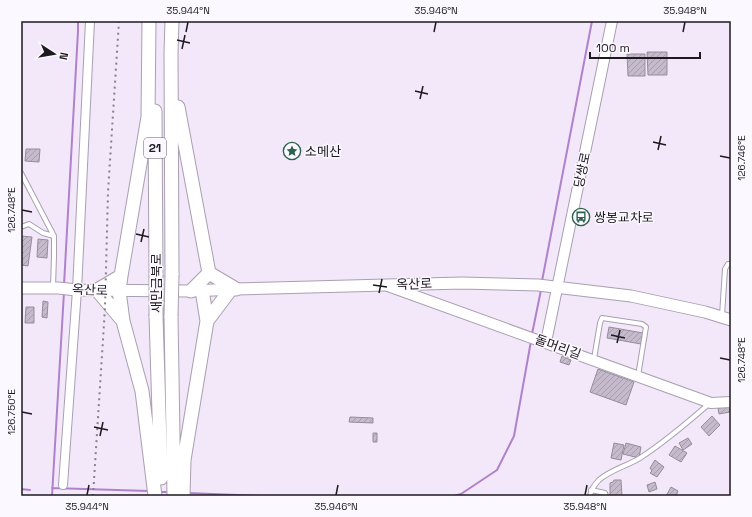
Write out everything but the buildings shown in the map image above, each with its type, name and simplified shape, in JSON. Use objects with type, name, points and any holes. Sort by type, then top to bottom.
[{"type":"highway","points":[[149,21],[148,117],[119,291],[122,321],[142,391],[157,482],[155,496]]},
{"type":"highway","name":"새만금북로","points":[[156,21],[154,62],[157,482],[160,496]]},
{"type":"highway","name":"새만금북로","points":[[172,21],[171,316],[177,487]]},
{"type":"highway","points":[[172,74],[209,273],[197,291],[207,321],[184,460],[177,487],[183,496]]},
{"type":"highway","points":[[207,321],[233,289],[209,273]]},
{"type":"highway","points":[[121,276],[97,290],[122,321]]},
{"type":"main road","name":"옥산로","points":[[21,288],[119,291],[197,291],[462,283],[538,285],[631,296],[726,318]]},
{"type":"street","points":[[64,485],[90,21]]},
{"type":"street","name":"당쌍로","points":[[546,342],[554,287],[612,21]]},
{"type":"street","name":"돌머리길","points":[[385,285],[711,403],[731,403]]},
{"type":"lane","points":[[21,173],[54,236],[55,288]]},
{"type":"lane","points":[[21,227],[29,224],[43,233],[54,236]]},
{"type":"lane","points":[[726,318],[725,269],[728,264],[731,264]]},
{"type":"lane","points":[[594,360],[602,318],[642,324],[646,327],[638,376]]},
{"type":"lane","points":[[590,496],[591,490],[599,480],[614,470],[636,460],[658,447],[711,403]]},
{"type":"lane","points":[[591,490],[605,493],[606,496]]},
{"type":"waterway","points":[[64,285],[78,21]]},
{"type":"waterway","points":[[542,281],[592,21]]},
{"type":"waterway","points":[[532,334],[541,290]]},
{"type":"waterway","points":[[52,496],[64,292]]},
{"type":"waterway","points":[[454,496],[461,494],[497,470],[514,436],[531,341]]},
{"type":"waterway","points":[[52,488],[149,491]]},
{"type":"waterway","points":[[21,489],[30,490]]},
{"type":"waterway","points":[[159,492],[169,492]]},
{"type":"waterway","points":[[187,493],[262,496]]},
{"type":"railway","points":[[93,496],[105,308],[108,192],[119,21]]},
{"type":"place","name":"소메산","points":[[292,151]]},
{"type":"place","name":"쌍봉교차로","points":[[581,217]]}]
